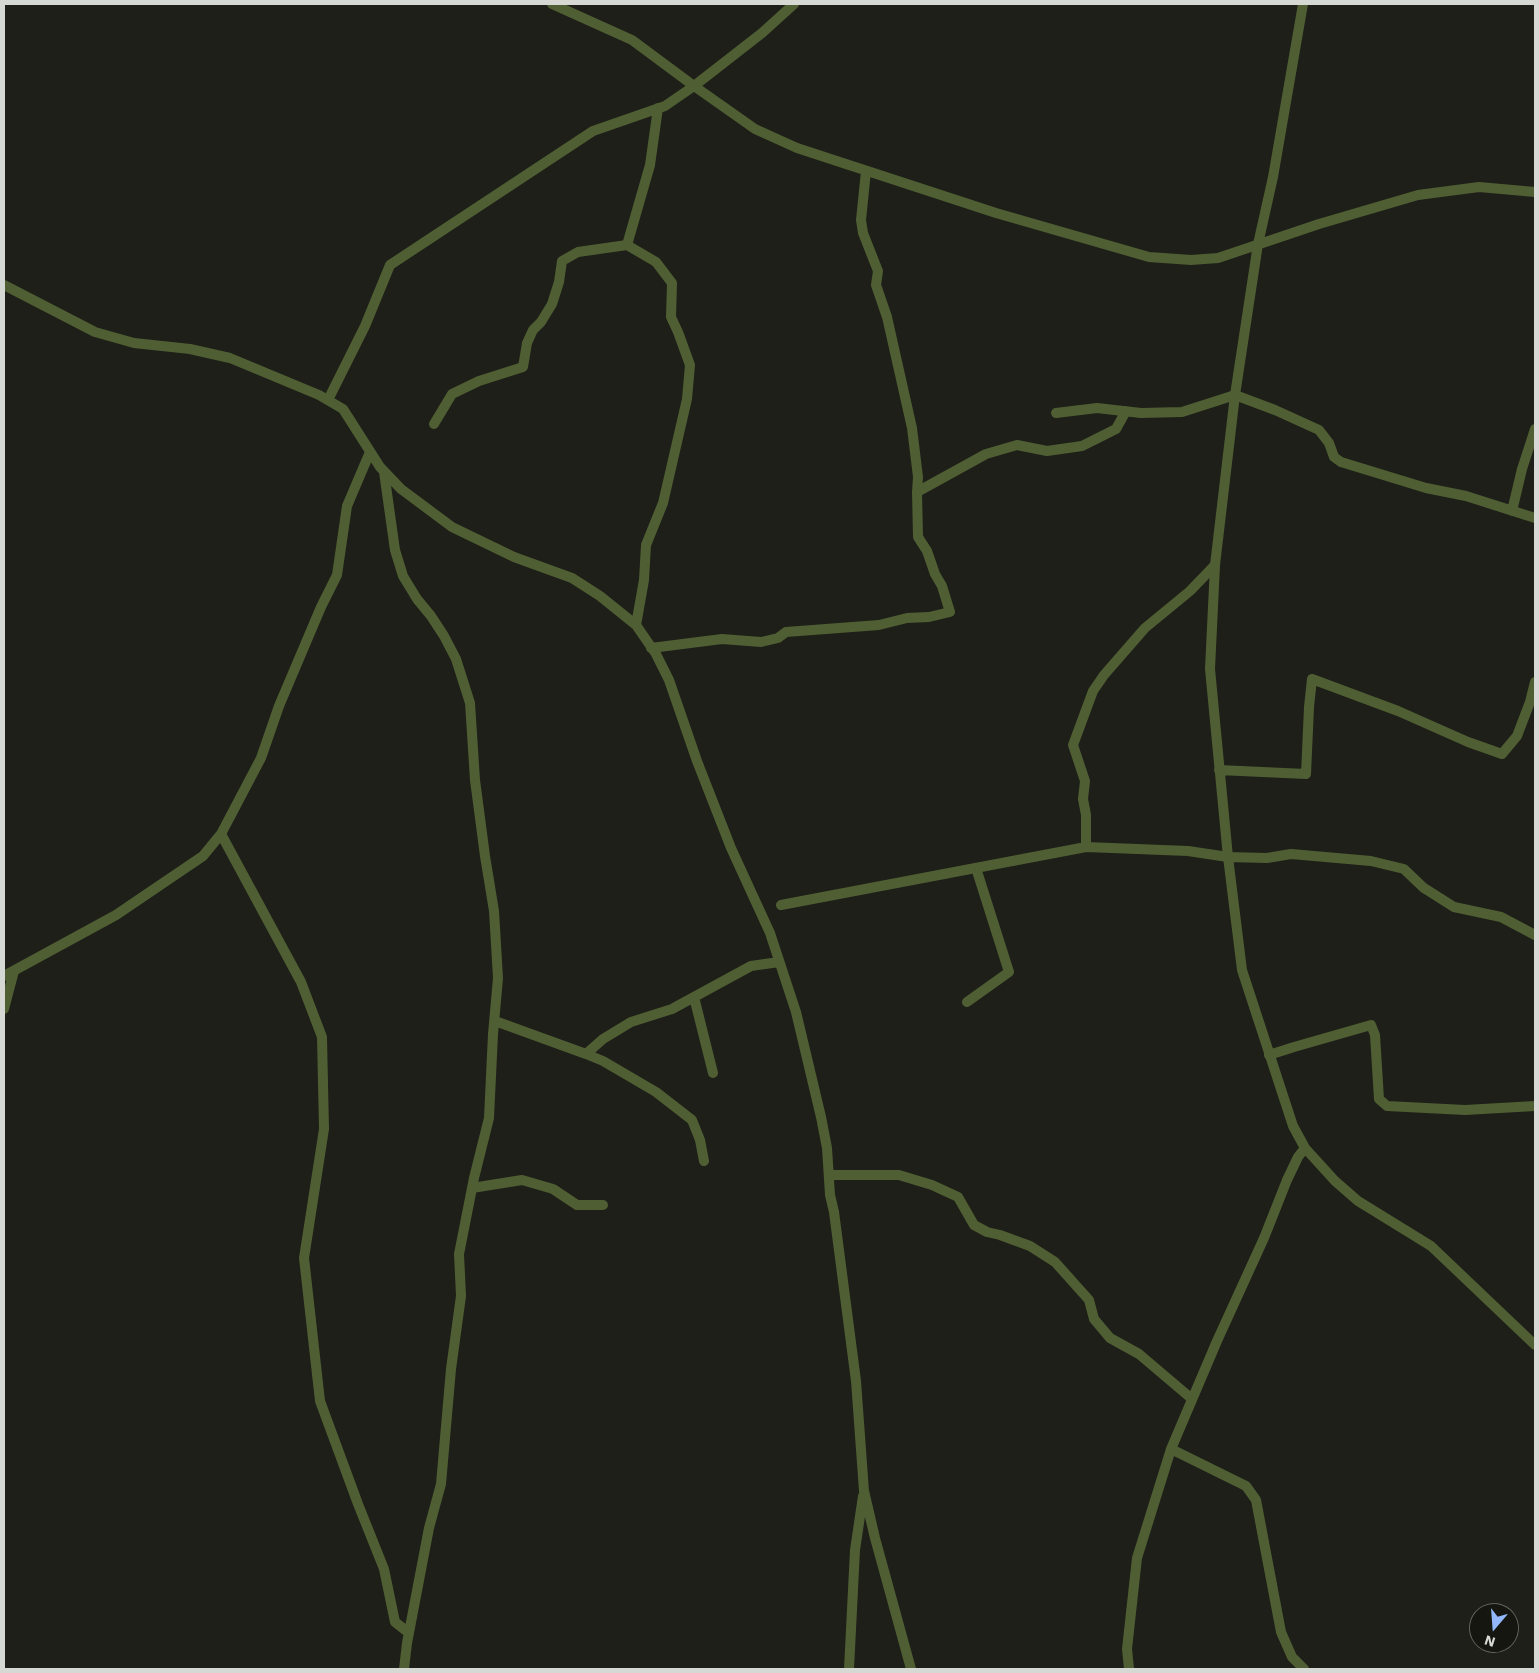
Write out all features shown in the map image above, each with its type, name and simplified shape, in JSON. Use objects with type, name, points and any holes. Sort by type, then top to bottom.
[{"type":"street","points":[[552,4],[632,40],[755,129],[797,148],[996,213],[1149,257],[1191,260],[1218,258],[1319,224],[1418,195],[1479,187],[1535,192]]},
{"type":"street","points":[[328,400],[365,326],[390,264],[593,131],[658,108],[694,86],[762,33],[794,4]]},
{"type":"street","points":[[1303,4],[1273,177],[1258,244],[1235,395],[1215,565],[1210,670],[1228,857],[1242,970],[1293,1126],[1305,1148],[1335,1181],[1358,1201],[1431,1246],[1535,1345]]},
{"type":"street","points":[[627,246],[650,165],[658,108]]},
{"type":"street","points":[[651,648],[722,639],[762,642],[778,638],[786,632],[879,625],[907,618],[930,618],[950,612],[942,586],[918,537],[918,477],[912,428],[887,316],[876,285],[878,272],[863,233],[861,220],[866,171]]},
{"type":"street","points":[[434,424],[452,394],[479,381],[523,368],[527,343],[533,330],[541,322],[552,304],[559,282],[562,261],[578,252],[627,246],[656,262],[672,283],[671,317],[690,365],[687,399],[663,502],[646,545],[644,580],[636,625]]},
{"type":"street","points":[[4,285],[95,332],[134,343],[190,349],[230,358],[328,400],[343,409],[384,472],[401,490],[452,527],[514,558],[572,578],[600,596],[636,625],[669,680],[697,761],[731,848],[770,933],[796,1012],[827,1148],[830,1195],[834,1212],[856,1381],[864,1491],[911,1669]]},
{"type":"street","points":[[1056,413],[1097,408],[1141,413],[1182,412],[1235,395],[1275,410],[1319,430],[1329,443],[1334,457],[1341,462],[1426,488],[1466,496],[1535,518]]},
{"type":"street","points":[[917,492],[986,454],[1017,445],[1047,451],[1082,446],[1116,429],[1126,412]]},
{"type":"street","points":[[1512,511],[1522,469],[1535,429]]},
{"type":"street","points":[[4,976],[116,915],[203,856],[221,834],[261,758],[279,706],[321,607],[337,575],[347,506],[370,452]]},
{"type":"street","points":[[384,472],[395,550],[404,576],[444,636],[456,659],[470,703],[476,780],[494,911],[498,978],[489,1118],[472,1188],[459,1254],[461,1296],[451,1369],[441,1484],[429,1528],[404,1669]]},
{"type":"street","points":[[1086,847],[1086,821],[1083,799],[1085,780],[1073,745],[1093,691],[1104,675],[1145,628],[1190,591],[1215,565]]},
{"type":"street","points":[[1219,770],[1306,774],[1312,679],[1398,711],[1468,742],[1502,754],[1517,736],[1530,702],[1535,682]]},
{"type":"street","points":[[221,834],[301,982],[322,1038],[324,1129],[304,1258],[320,1401],[384,1569],[395,1622],[409,1633]]},
{"type":"street","points":[[781,905],[1086,847],[1188,851],[1228,857],[1267,858],[1291,854],[1371,861],[1404,869],[1424,888],[1454,907],[1501,917],[1535,934]]},
{"type":"street","points":[[967,1002],[1009,972],[976,868]]},
{"type":"street","points":[[586,1054],[603,1039],[630,1022],[672,1009],[751,966],[780,962]]},
{"type":"street","points":[[4,1009],[14,971]]},
{"type":"street","points":[[694,997],[713,1073]]},
{"type":"street","points":[[495,1021],[603,1061],[656,1092],[692,1120],[700,1140],[704,1161]]},
{"type":"street","points":[[1269,1056],[1294,1046],[1371,1025],[1374,1035],[1379,1099],[1387,1106],[1465,1110],[1535,1106]]},
{"type":"street","points":[[1129,1669],[1128,1649],[1137,1558],[1171,1449],[1216,1341],[1264,1238],[1287,1180],[1298,1157],[1305,1148]]},
{"type":"street","points":[[829,1175],[899,1175],[932,1185],[958,1197],[974,1226],[1030,1246],[1055,1262],[1090,1300],[1094,1319],[1110,1338],[1139,1354],[1192,1399]]},
{"type":"street","points":[[472,1188],[522,1180],[553,1189],[577,1205],[603,1205]]},
{"type":"street","points":[[1171,1449],[1246,1486],[1256,1500],[1281,1632],[1292,1657],[1304,1669]]},
{"type":"street","points":[[849,1669],[856,1550],[864,1491]]},
{"type":"street","points":[[1289,1669],[1292,1657]]}]
